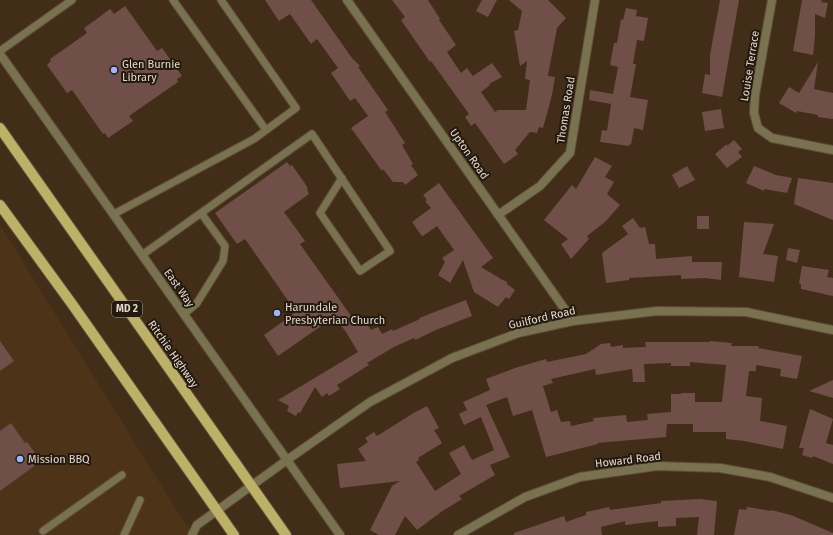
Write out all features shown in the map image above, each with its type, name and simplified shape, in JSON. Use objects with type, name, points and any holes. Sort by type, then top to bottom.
[{"type":"main road","name":"Ritchie Highway","points":[[0,128],[286,535]]},
{"type":"main road","points":[[0,205],[72,304],[234,535]]},
{"type":"street","name":"Upton Road","points":[[347,0],[573,321]]},
{"type":"street","name":"Thomas Road","points":[[498,215],[540,186],[570,152],[595,0]]},
{"type":"street","name":"Louise Terrace","points":[[772,0],[755,95],[754,113],[758,128],[772,138],[833,150]]},
{"type":"street","name":"East Way","points":[[0,52],[340,535]]},
{"type":"street","name":"Guilford Road","points":[[192,535],[198,525],[370,402],[452,358],[518,333],[573,321],[657,311],[746,312],[833,330]]},
{"type":"street","name":"Howard Road","points":[[458,535],[525,497],[580,477],[657,466],[720,468],[770,477],[833,498]]},
{"type":"lane","points":[[0,52],[72,0]]},
{"type":"lane","points":[[173,0],[266,130]]},
{"type":"lane","points":[[114,214],[254,139],[296,108],[221,0]]},
{"type":"lane","points":[[142,255],[312,134],[342,178],[390,251],[360,271],[320,213],[342,178]]},
{"type":"lane","points":[[184,314],[197,303],[224,261],[224,246],[201,213]]},
{"type":"lane","points":[[43,531],[122,475]]},
{"type":"lane","points":[[124,535],[140,500]]},
{"type":"shaded area","points":[[0,225],[180,516],[195,535],[0,535]]},
{"type":"building","points":[[265,0],[311,0],[352,58],[360,66],[358,67],[388,110],[385,112],[405,143],[402,145],[413,164],[411,165],[418,175],[405,185],[403,182],[393,182],[383,169],[382,171],[351,128],[368,116],[355,98],[350,101],[331,73],[338,68],[317,39],[311,44],[290,14],[279,21]]},
{"type":"building","points":[[392,0],[428,0],[440,19],[439,20],[456,45],[447,52],[461,73],[467,68],[473,76],[492,63],[502,77],[489,84],[490,85],[481,92],[495,112],[498,110],[526,110],[530,80],[525,79],[527,61],[520,66],[514,31],[518,30],[522,11],[509,0],[548,0],[566,18],[557,28],[548,75],[555,77],[552,95],[543,128],[539,127],[537,133],[530,132],[515,150],[518,154],[504,164],[475,123],[471,126],[465,117],[469,114],[401,20],[405,17]]},
{"type":"building","points":[[482,0],[497,0],[488,17],[476,11]]},
{"type":"building","points":[[720,0],[739,0],[722,97],[702,93],[705,74],[710,75],[710,55]]},
{"type":"building","points":[[802,0],[822,0],[821,2],[828,3],[825,18],[815,14],[813,55],[793,51]]},
{"type":"building","name":"Glen Burnie Library","points":[[125,6],[157,51],[162,48],[182,76],[177,79],[178,82],[129,116],[133,121],[108,138],[105,133],[103,134],[72,90],[67,93],[47,65],[51,61],[50,59],[87,33],[84,28],[110,9],[114,14]]},
{"type":"building","points":[[626,8],[637,10],[636,16],[648,18],[644,41],[637,40],[633,64],[636,64],[630,97],[648,100],[643,130],[634,128],[631,145],[629,144],[629,146],[600,142],[602,130],[607,131],[611,104],[589,100],[590,90],[613,94],[618,67],[610,65],[614,43],[617,43],[621,19],[623,20]]},
{"type":"building","points":[[818,62],[814,89],[833,93],[833,119],[818,117],[818,115],[797,111],[796,113],[779,103],[789,87],[799,93]]},
{"type":"building","points":[[721,109],[724,128],[705,131],[702,112]]},
{"type":"building","points":[[734,140],[742,149],[738,152],[742,157],[727,168],[715,154]]},
{"type":"building","points":[[595,157],[612,166],[605,177],[614,182],[607,194],[620,205],[605,222],[587,236],[589,239],[571,259],[561,244],[568,239],[544,220],[572,185],[576,189]]},
{"type":"building","points":[[287,162],[290,166],[292,165],[308,188],[309,194],[284,212],[305,241],[300,244],[356,323],[364,318],[371,330],[378,327],[382,334],[392,329],[393,331],[420,319],[419,318],[466,300],[472,316],[415,340],[414,338],[394,347],[367,363],[369,365],[337,385],[340,389],[329,396],[327,393],[322,397],[315,387],[300,413],[298,412],[296,416],[287,411],[289,406],[278,400],[358,352],[346,332],[334,317],[278,356],[264,335],[296,312],[245,239],[237,244],[215,213]]},
{"type":"building","points":[[687,166],[695,180],[679,188],[672,175]]},
{"type":"building","points":[[754,166],[776,175],[792,178],[787,193],[764,189],[764,191],[746,183]]},
{"type":"building","points":[[798,178],[833,183],[833,220],[794,204]]},
{"type":"building","points":[[439,183],[493,258],[481,267],[507,282],[507,284],[515,290],[509,299],[506,297],[498,307],[474,292],[463,260],[450,283],[438,275],[445,262],[442,258],[454,250],[437,226],[423,236],[412,222],[431,208],[425,201],[427,200],[423,195]]},
{"type":"building","points":[[697,216],[709,216],[709,229],[697,229]]},
{"type":"building","points":[[633,218],[640,228],[645,227],[649,244],[655,244],[656,259],[692,256],[692,262],[722,262],[721,280],[705,278],[681,279],[681,275],[629,278],[629,280],[606,283],[602,253],[628,234],[622,226]]},
{"type":"building","points":[[744,222],[774,224],[763,254],[778,256],[774,282],[739,277]]},
{"type":"building","points":[[788,248],[800,250],[797,263],[786,260]]},
{"type":"building","points":[[802,266],[829,270],[827,277],[833,278],[833,296],[801,289],[801,284],[799,283]]},
{"type":"building","points":[[0,341],[14,361],[0,371]]},
{"type":"building","points":[[645,342],[732,343],[731,346],[759,346],[758,348],[802,356],[797,379],[780,376],[781,369],[756,365],[756,371],[749,371],[746,396],[762,398],[760,421],[787,426],[783,449],[726,439],[726,432],[693,432],[693,424],[667,424],[666,437],[597,443],[598,444],[546,457],[532,410],[513,416],[507,397],[486,405],[510,457],[490,465],[495,475],[459,496],[462,499],[441,512],[417,530],[405,516],[395,535],[379,535],[370,530],[392,486],[400,481],[340,488],[337,464],[366,461],[358,449],[368,442],[365,438],[374,432],[377,436],[427,406],[439,428],[434,430],[442,443],[418,458],[419,460],[416,462],[435,491],[461,474],[449,453],[464,445],[472,460],[494,450],[481,417],[464,425],[459,414],[467,410],[463,402],[490,390],[486,379],[515,368],[546,359],[547,362],[586,354],[601,344],[610,343],[611,347],[623,345],[623,348],[646,347]],"holes":[[[690,362],[726,365],[722,402],[695,402],[695,393],[671,394],[671,412],[647,414],[648,420],[627,422],[626,415],[593,418],[594,421],[571,426],[570,421],[561,422],[557,410],[551,412],[543,386],[553,383],[551,379],[595,369],[596,375],[632,369],[633,382],[645,382],[644,364],[671,363],[671,366],[690,366]]]},
{"type":"building","points":[[833,380],[833,398],[809,391]]},
{"type":"building","points":[[810,409],[833,419],[826,443],[833,445],[833,464],[813,456],[812,458],[802,455],[804,448],[799,448]]},
{"type":"building","points":[[11,423],[25,443],[27,442],[38,457],[36,459],[37,461],[35,462],[37,464],[0,491],[0,431]]},
{"type":"building","points":[[700,499],[717,502],[714,535],[697,535],[699,517],[676,518],[676,526],[658,527],[658,521],[625,525],[625,521],[601,527],[602,535],[514,535],[514,533],[564,516],[566,522],[586,515],[586,512],[609,507],[610,510],[661,503],[661,501]]},
{"type":"building","points":[[747,507],[771,510],[791,515],[833,533],[833,535],[734,535],[739,509],[746,510]]},
{"type":"place","name":"Glen Burnie Library","points":[[114,70]]},
{"type":"place","name":"Harundale Presbyterian Church","points":[[277,313]]},
{"type":"place","name":"Mission BBQ","points":[[20,459]]}]
